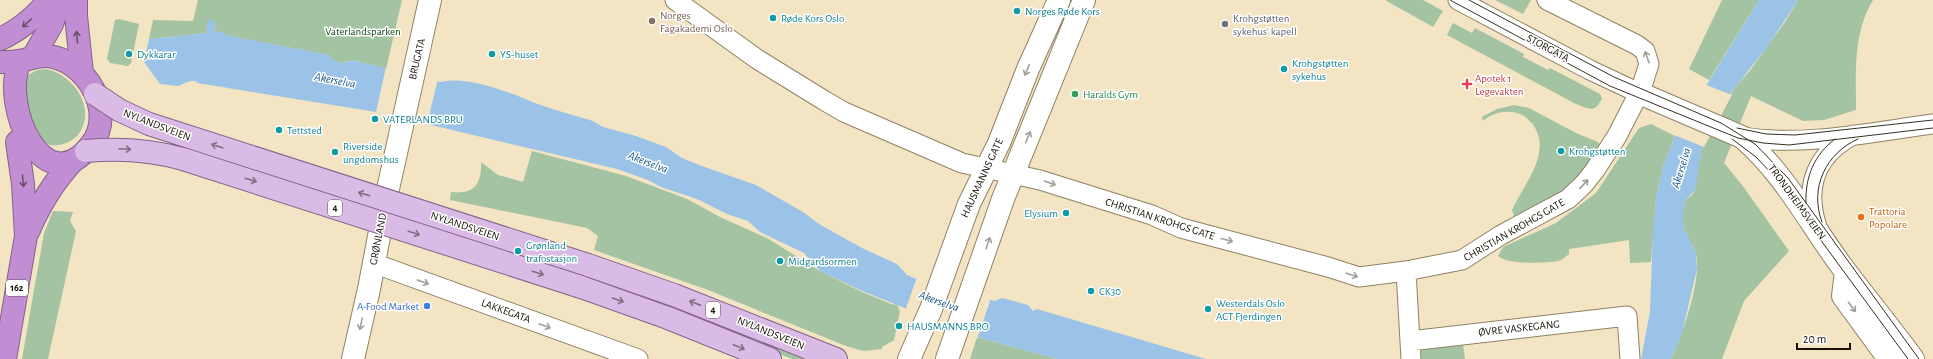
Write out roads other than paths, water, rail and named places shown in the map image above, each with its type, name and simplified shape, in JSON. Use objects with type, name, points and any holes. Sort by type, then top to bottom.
[{"type":"highway","points":[[0,39],[28,23],[49,0]]},
{"type":"highway","name":"162","points":[[6,349],[26,236],[23,184],[2,103],[2,86],[10,70],[18,60],[52,24],[60,0]]},
{"type":"highway","name":"162","points":[[76,0],[76,22],[82,73]]},
{"type":"highway","name":"NYLANDSVEIEN","points":[[8,130],[28,154],[45,162],[66,163],[80,156],[95,140],[102,120],[100,106],[95,94],[82,73],[70,64],[57,58],[46,56],[18,60]]},
{"type":"highway","name":"162","points":[[26,236],[47,193],[63,171],[80,156]]},
{"type":"main road","name":"NYLANDSVEIEN","points":[[95,94],[119,110],[149,124],[588,265],[681,298],[836,359]]},
{"type":"main road","name":"NYLANDSVEIEN","points":[[80,156],[131,150],[177,157],[581,287],[668,318],[770,359]]},
{"type":"street","name":"BRUGATA","points":[[403,118],[430,0]]},
{"type":"street","name":"CHRISTIAN KROHGS GATE","points":[[675,0],[763,63],[805,90],[844,112],[962,163],[1013,173],[1152,215],[1181,228],[1328,267],[1359,277],[1406,271],[1462,260],[1501,235],[1568,199],[1584,184],[1595,170],[1617,136],[1639,94]]},
{"type":"street","name":"HAUSMANNS GATE","points":[[909,359],[920,338],[969,204],[999,143],[1042,35],[1059,0]]},
{"type":"street","points":[[949,354],[1013,173],[1084,0]]},
{"type":"street","name":"STORGATA","points":[[1458,0],[1590,70],[1639,94],[1739,135]]},
{"type":"street","points":[[1548,0],[1637,45],[1645,51],[1648,57],[1648,70],[1639,94]]},
{"type":"street","name":"GRØNLAND","points":[[353,359],[403,118]]},
{"type":"street","points":[[1739,135],[1781,140],[1856,134],[1933,124]]},
{"type":"street","points":[[1818,229],[1811,203],[1812,185],[1818,168],[1835,147],[1856,134]]},
{"type":"street","name":"TRONDHEIMSVEIEN","points":[[1739,135],[1776,170],[1818,229],[1846,272],[1864,293],[1913,359]]},
{"type":"street","name":"LAKKEGATA","points":[[374,263],[638,359]]},
{"type":"street","points":[[1406,271],[1411,350]]},
{"type":"street","points":[[1846,272],[1843,296],[1889,359]]},
{"type":"street","name":"ØVRE VASKEGANG","points":[[1411,350],[1627,316],[1630,359]]},
{"type":"water","name":"Akerselva","points":[[1759,0],[1798,0],[1768,46],[1730,94],[1702,148],[1695,190],[1685,201],[1683,217],[1684,229],[1696,253],[1697,269],[1682,333],[1671,359],[1641,359],[1650,312],[1653,230],[1656,198],[1663,166],[1675,136]]},
{"type":"water","name":"Akerselva","points":[[208,20],[215,21],[214,31],[225,33],[225,35],[329,55],[337,62],[352,60],[441,82],[452,80],[463,81],[502,90],[542,106],[593,121],[603,127],[636,136],[666,147],[682,158],[756,185],[803,212],[819,224],[862,248],[897,264],[907,275],[914,278],[995,301],[1002,298],[1028,305],[1033,311],[1037,309],[1206,359],[1057,359],[977,337],[862,291],[820,271],[804,253],[760,232],[748,221],[727,214],[697,199],[661,187],[648,180],[617,169],[376,112],[197,83],[196,81],[190,81],[178,86],[160,84],[144,62],[149,39],[206,33]]},
{"type":"tram line","points":[[1450,0],[1610,86],[1738,138],[1763,143],[1789,145],[1933,128]]},
{"type":"tram line","points":[[1469,0],[1614,77],[1721,123],[1755,144],[1788,178],[1919,359]]},
{"type":"tram line","points":[[1737,128],[1766,134],[1795,135],[1933,120]]},
{"type":"tram line","points":[[1732,139],[1756,157],[1773,175],[1908,359]]},
{"type":"tram line","points":[[1806,203],[1807,184],[1812,167],[1821,152],[1835,139]]},
{"type":"tram line","points":[[1822,222],[1818,197],[1819,184],[1823,173],[1829,162],[1837,153],[1858,139]]},
{"type":"place","name":"Norges Røde Kors","points":[[1017,11]]},
{"type":"place","name":"Røde Kors Oslo","points":[[773,18]]},
{"type":"place","name":"Norges Fagakademi Oslo","points":[[652,21]]},
{"type":"place","name":"Krohgstøtten sykehus' kapell","points":[[1225,24]]},
{"type":"place","name":"Dykkarar","points":[[129,54]]},
{"type":"place","name":"YS-huset","points":[[492,54]]},
{"type":"place","name":"Krohgstøtten sykehus","points":[[1284,69]]},
{"type":"place","name":"Apotek 1 Legevakten","points":[[1467,84]]},
{"type":"place","name":"Haralds Gym","points":[[1075,94]]},
{"type":"place","name":"VATERLANDS BRU","points":[[375,119]]},
{"type":"place","name":"Tettsted","points":[[279,130]]},
{"type":"place","name":"Krohgstøtten","points":[[1561,151]]},
{"type":"place","name":"Riverside ungdomshus","points":[[335,152]]},
{"type":"place","name":"Elysium","points":[[1066,213]]},
{"type":"place","name":"Trattoria Popolare","points":[[1861,217]]},
{"type":"place","name":"Grønland trafostasjon","points":[[518,251]]},
{"type":"place","name":"Midgardsormen","points":[[780,261]]},
{"type":"place","name":"CK30","points":[[1091,291]]},
{"type":"place","name":"A-Food Market","points":[[427,306]]},
{"type":"place","name":"Westerdals Oslo ACT Fjerdingen","points":[[1208,309]]},
{"type":"place","name":"HAUSMANNS BRO","points":[[899,326]]},
{"type":"park label","name":"Vaterlandsparken","points":[[363,31]]}]
